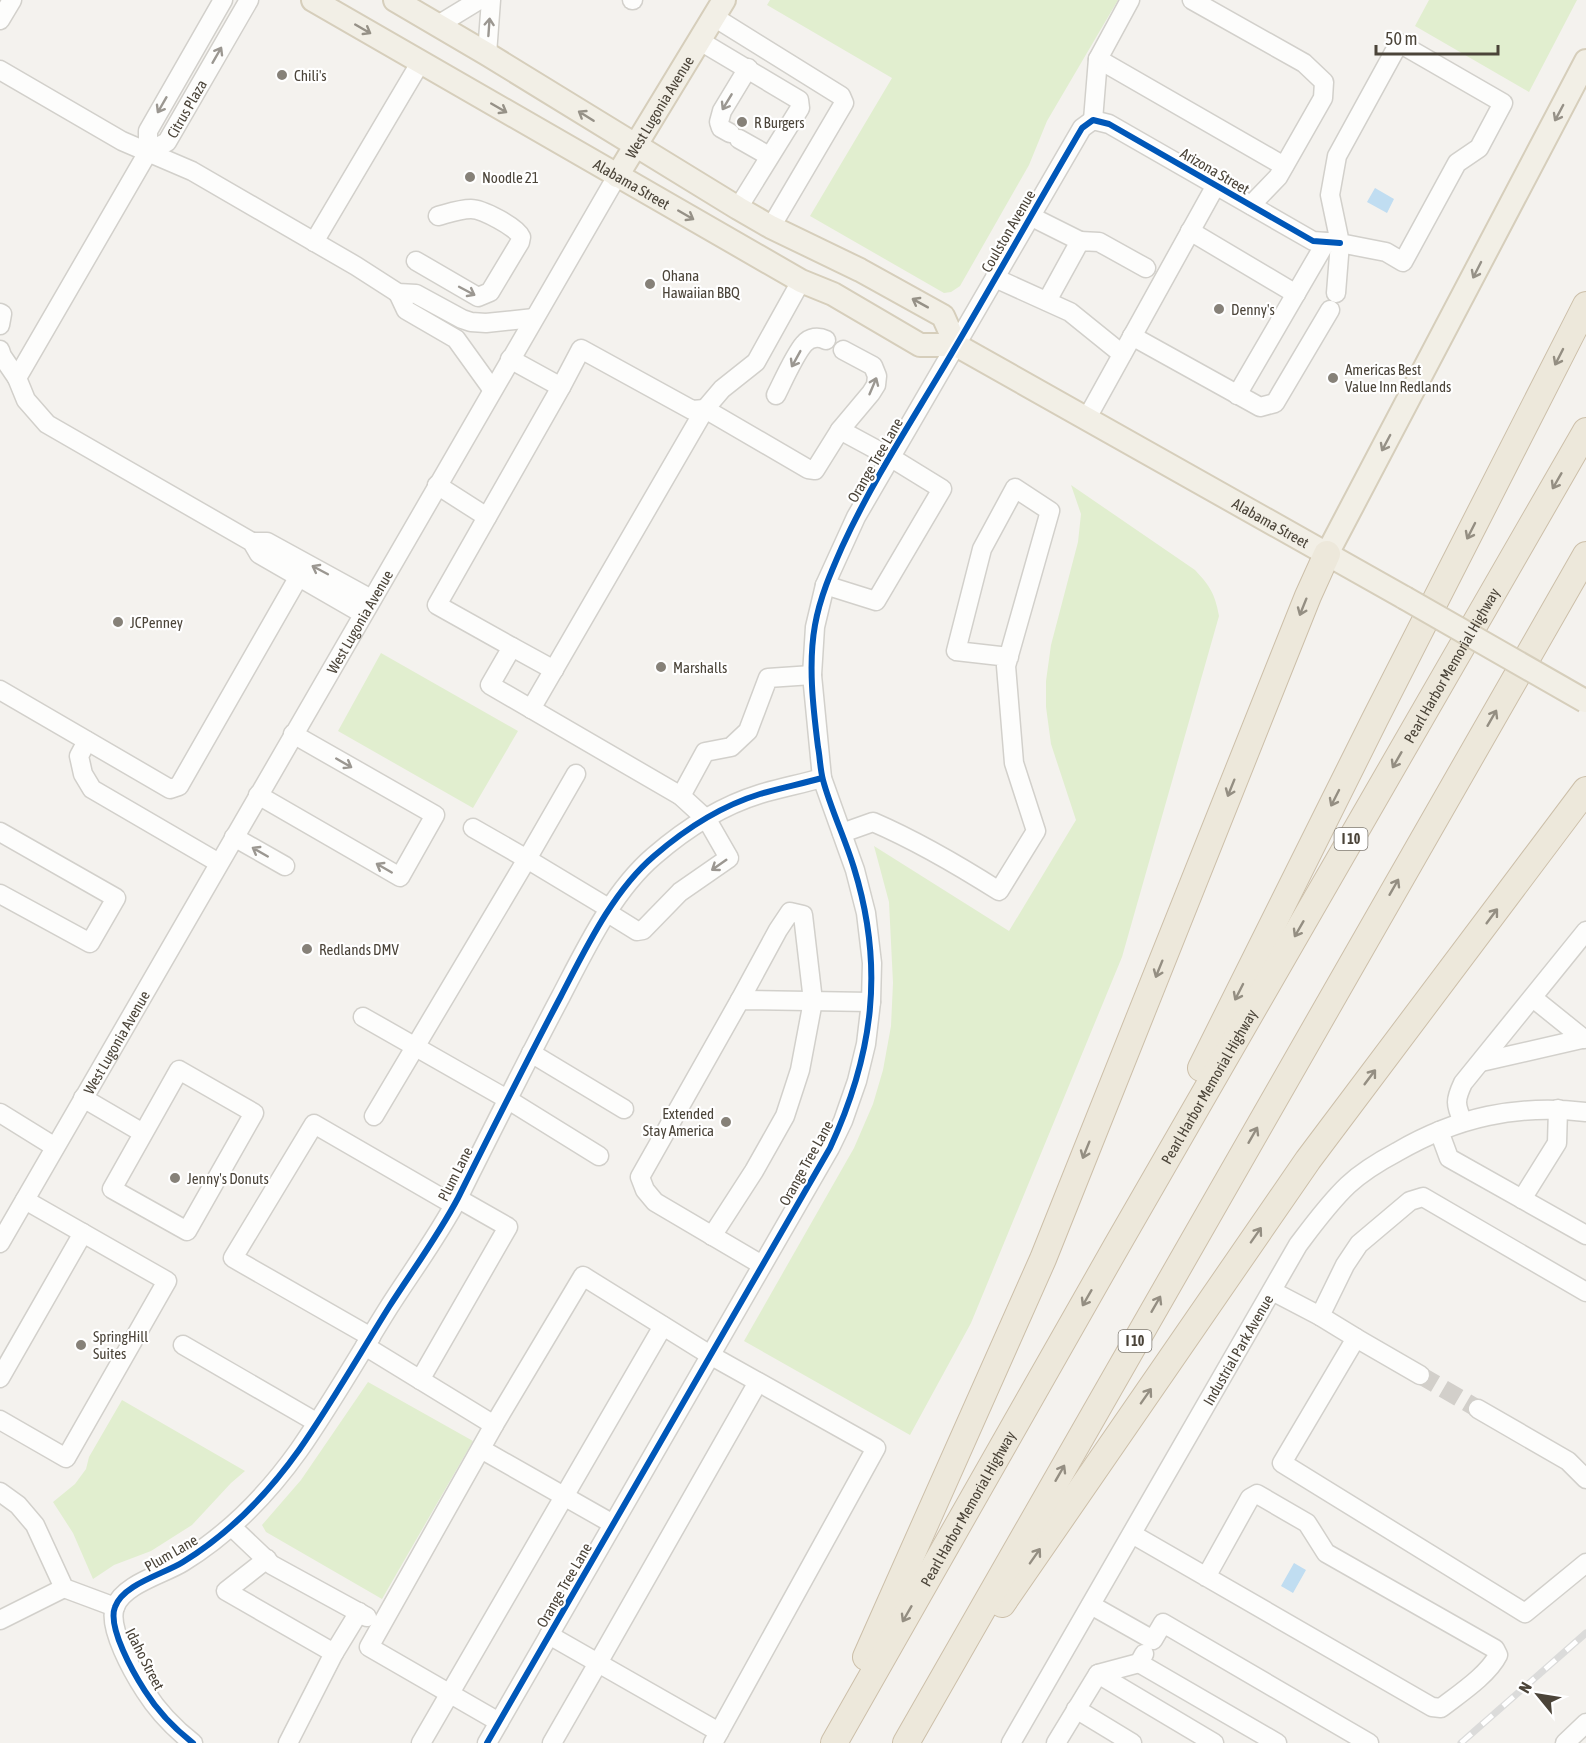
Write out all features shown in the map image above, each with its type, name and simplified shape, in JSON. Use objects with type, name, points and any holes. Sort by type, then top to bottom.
[{"type":"highway","points":[[1116,1247],[1260,949],[1586,305]]},
{"type":"highway","name":"Pearl Harbor Memorial Highway","points":[[834,1743],[1116,1247],[1586,431]]},
{"type":"highway","points":[[828,1743],[1042,1259],[1303,607],[1328,554]]},
{"type":"highway","name":"I 10","points":[[906,1743],[1586,555]]},
{"type":"highway","points":[[1545,627],[1586,588]]},
{"type":"highway","points":[[906,1743],[1308,1160],[1586,790]]},
{"type":"main road","name":"Alabama Street","points":[[313,0],[801,281],[833,294],[920,345],[956,345],[1406,598],[1585,702]]},
{"type":"main road","points":[[394,0],[771,227],[860,270],[943,316],[956,345]]},
{"type":"main road","name":"West Lugonia Avenue","points":[[617,176],[719,9]]},
{"type":"main road","points":[[1328,554],[1586,61]]},
{"type":"street","points":[[0,20],[12,0]]},
{"type":"street","name":"Citrus Plaza","points":[[223,0],[148,130],[148,152],[167,142],[249,0]]},
{"type":"street","points":[[438,25],[479,0]]},
{"type":"street","points":[[487,54],[491,0]]},
{"type":"street","points":[[1087,124],[1098,59],[1130,0]]},
{"type":"street","points":[[1192,0],[1304,63],[1324,82],[1323,98],[1278,177],[1251,205]]},
{"type":"street","points":[[719,9],[841,96],[844,104],[771,227]]},
{"type":"street","points":[[700,41],[799,100],[800,108],[738,208]]},
{"type":"street","points":[[1132,336],[1260,407],[1275,403],[1333,302],[1330,195],[1337,156],[1399,43],[1503,103],[1479,148],[1457,163],[1403,262],[1386,252],[1333,243]]},
{"type":"street","points":[[1098,59],[1284,166]]},
{"type":"street","points":[[314,242],[420,63]]},
{"type":"street","points":[[748,68],[720,116],[721,128],[770,156]]},
{"type":"street","points":[[0,70],[105,131],[192,171],[398,293],[416,294],[471,322],[486,323],[534,318]]},
{"type":"street","name":"Arizona Street","points":[[1087,124],[1109,124],[1313,241],[1333,243]]},
{"type":"street","name":"Coulston Avenue","points":[[956,345],[1030,216],[1087,124]]},
{"type":"street","points":[[17,378],[148,152]]},
{"type":"street","name":"West Lugonia Avenue","points":[[0,1243],[617,176]]},
{"type":"street","points":[[1087,418],[1216,185]]},
{"type":"street","points":[[416,261],[478,297],[490,292],[520,242],[521,237],[518,230],[479,209],[462,210],[438,216]]},
{"type":"street","points":[[1030,216],[1080,241],[1099,242],[1146,268]]},
{"type":"street","points":[[1190,231],[1296,294]]},
{"type":"street","points":[[1047,301],[1080,241]]},
{"type":"street","points":[[1238,395],[1296,294],[1333,243]]},
{"type":"street","points":[[995,278],[1070,312],[1122,354]]},
{"type":"street","points":[[531,709],[705,410],[722,389],[756,362],[801,281]]},
{"type":"street","points":[[398,293],[406,310],[456,339],[492,389]]},
{"type":"street","points":[[0,313],[2,314],[0,325]]},
{"type":"street","points":[[776,395],[804,344],[813,338],[825,340]]},
{"type":"street","name":"Orange Tree Lane","points":[[487,1743],[830,1148],[857,1081],[866,1044],[871,1002],[872,963],[866,914],[855,870],[822,778],[812,675],[815,627],[825,585],[856,517],[956,345]]},
{"type":"street","points":[[554,670],[437,605],[581,349],[692,410],[705,410],[815,470],[840,430],[876,384],[877,376],[873,366],[843,350]]},
{"type":"street","points":[[1,355],[17,378],[26,400],[47,424],[252,542],[259,554],[298,578],[367,607]]},
{"type":"street","points":[[510,359],[561,387]]},
{"type":"street","points":[[825,585],[876,601],[942,489],[840,430]]},
{"type":"street","points":[[437,485],[487,517]]},
{"type":"street","points":[[842,833],[873,822],[947,859],[999,891],[1036,831],[1014,763],[1006,666],[1009,657],[1050,511],[1015,488],[982,549],[956,651],[1009,657]]},
{"type":"street","points":[[252,542],[267,542],[367,607]]},
{"type":"street","points":[[0,690],[170,789],[179,786],[298,578]]},
{"type":"street","points":[[473,828],[609,910],[637,931],[643,930],[680,892],[729,858],[705,818],[681,796],[490,685],[512,647]]},
{"type":"street","points":[[681,796],[705,752],[731,747],[748,731],[768,678],[812,675]]},
{"type":"street","points":[[258,795],[400,877],[435,815],[293,734]]},
{"type":"street","points":[[87,741],[79,756],[83,774],[92,789],[219,863]]},
{"type":"street","points":[[374,1116],[576,774]]},
{"type":"street","name":"Plum Lane","points":[[115,1607],[128,1590],[174,1568],[232,1527],[264,1496],[300,1449],[456,1202],[507,1098],[591,939],[621,893],[652,857],[705,818],[757,795],[822,778]]},
{"type":"street","points":[[0,832],[116,898],[90,944],[0,894]]},
{"type":"street","points":[[234,837],[285,866]]},
{"type":"street","points":[[712,1236],[754,1171],[785,1116],[800,1070],[813,1001],[803,915],[790,912],[778,930],[640,1177],[645,1190],[655,1202],[712,1236],[762,1265]]},
{"type":"street","points":[[1463,1122],[1456,1106],[1457,1096],[1463,1083],[1586,931]]},
{"type":"street","points":[[1533,998],[1585,1038]]},
{"type":"street","points":[[740,1000],[871,1002]]},
{"type":"street","points":[[363,1017],[414,1048],[507,1098],[599,1156]]},
{"type":"street","points":[[1481,1062],[1585,1038]]},
{"type":"street","points":[[531,1053],[624,1109]]},
{"type":"street","points":[[179,1070],[254,1113],[187,1231],[112,1189],[143,1133],[179,1070]]},
{"type":"street","points":[[83,1098],[143,1133]]},
{"type":"street","points":[[1522,1199],[1557,1143],[1558,1109]]},
{"type":"street","name":"Industrial Park Avenue","points":[[1011,1743],[1298,1245],[1322,1214],[1349,1185],[1382,1160],[1439,1131],[1463,1122],[1504,1112],[1558,1109],[1586,1112]]},
{"type":"street","points":[[0,1113],[55,1147]]},
{"type":"street","points":[[420,1380],[508,1227],[456,1202],[314,1124],[232,1258],[368,1341],[420,1380],[494,1425]]},
{"type":"street","points":[[1439,1131],[1449,1158],[1586,1235]]},
{"type":"street","points":[[1320,1316],[1345,1265],[1359,1244],[1410,1201],[1423,1197],[1586,1292]]},
{"type":"street","points":[[0,1420],[66,1458],[167,1281],[25,1200]]},
{"type":"street","points":[[0,1378],[83,1233]]},
{"type":"street","points":[[499,1722],[369,1647],[494,1425],[583,1276],[710,1355],[876,1448],[716,1738],[598,1663],[549,1635]]},
{"type":"street","points":[[1272,1292],[1320,1316],[1420,1375]]},
{"type":"street","points":[[421,1743],[663,1326]]},
{"type":"street","points":[[1356,1338],[1282,1463],[1525,1613],[1586,1563]]},
{"type":"street","points":[[183,1345],[316,1422]]},
{"type":"street","points":[[552,1743],[758,1382]]},
{"type":"street","points":[[1478,1409],[1568,1461],[1586,1479]]},
{"type":"street","points":[[481,1449],[613,1524]]},
{"type":"street","points":[[0,1491],[18,1505],[35,1525],[64,1588],[115,1607]]},
{"type":"street","points":[[1132,1534],[1206,1577],[1432,1707],[1441,1708],[1467,1688],[1494,1662],[1498,1655],[1495,1649],[1326,1553],[1307,1523],[1257,1494],[1250,1498],[1206,1577]]},
{"type":"street","points":[[232,1527],[272,1564],[381,1624]]},
{"type":"street","points":[[267,1559],[226,1591],[334,1653]]},
{"type":"street","points":[[0,1620],[64,1588]]},
{"type":"street","points":[[1091,1605],[1153,1640]]},
{"type":"street","name":"Idaho Street","points":[[115,1607],[116,1633],[146,1692],[168,1720],[193,1743]]},
{"type":"street","points":[[288,1743],[334,1653],[359,1612]]},
{"type":"street","points":[[1057,1742],[1098,1674],[1139,1663],[1163,1623],[1369,1743]]},
{"type":"street","points":[[1139,1663],[1277,1743]]},
{"type":"street","points":[[1098,1674],[1214,1743]]},
{"type":"street","points":[[1076,1709],[1132,1743]]},
{"type":"street","points":[[1567,1742],[1586,1723]]},
{"type":"green space","points":[[770,0],[1118,0],[1047,121],[1029,165],[960,286],[951,292],[944,293],[810,216],[892,78],[767,5]]},
{"type":"green space","points":[[1429,0],[1577,0],[1529,92],[1415,26]]},
{"type":"green space","points":[[1071,485],[1195,570],[1211,591],[1219,616],[1122,957],[971,1323],[910,1435],[744,1341],[854,1148],[873,1104],[883,1070],[891,1026],[893,983],[889,902],[874,846],[1009,931],[1076,820],[1051,744],[1046,707],[1046,681],[1051,645],[1078,542],[1081,514]]},
{"type":"green space","points":[[381,653],[518,731],[473,808],[338,731]]},
{"type":"green space","points":[[368,1382],[473,1441],[382,1599],[266,1532],[262,1525],[301,1480]]},
{"type":"green space","points":[[122,1400],[245,1471],[192,1525],[151,1551],[114,1565],[93,1579],[73,1533],[53,1502],[75,1484],[86,1469],[89,1457]]},
{"type":"water","points":[[1375,188],[1394,199],[1387,213],[1367,202]]},
{"type":"water","points":[[1294,1563],[1306,1570],[1293,1593],[1281,1586]]},
{"type":"tunnel","points":[[1420,1375],[1478,1409]]},
{"type":"railway","points":[[1461,1743],[1586,1633]]},
{"type":"cycle path","points":[[487,1743],[830,1148],[856,1079],[865,1045],[870,1011],[869,941],[864,905],[854,868],[822,776],[813,701],[812,655],[815,625],[826,585],[852,525],[875,482],[1082,128],[1093,120],[1109,124],[1313,241],[1340,243]]},
{"type":"cycle path","points":[[193,1743],[155,1705],[129,1662],[115,1626],[115,1607],[119,1599],[145,1580],[183,1562],[232,1526],[261,1498],[299,1450],[450,1212],[580,959],[613,903],[639,870],[690,828],[717,812],[760,794],[822,778]]},
{"type":"place","name":"Chili's","points":[[282,75]]},
{"type":"place","name":"R Burgers","points":[[742,122]]},
{"type":"place","name":"Noodle 21","points":[[470,177]]},
{"type":"place","name":"Ohana Hawaiian BBQ","points":[[650,284]]},
{"type":"place","name":"Denny's","points":[[1219,309]]},
{"type":"place","name":"Americas Best Value Inn Redlands","points":[[1333,378]]},
{"type":"place","name":"JCPenney","points":[[118,622]]},
{"type":"place","name":"Marshalls","points":[[661,667]]},
{"type":"place","name":"Redlands DMV","points":[[307,949]]},
{"type":"place","name":"Extended Stay America","points":[[726,1122]]},
{"type":"place","name":"Jenny's Donuts","points":[[175,1178]]},
{"type":"place","name":"SpringHill Suites","points":[[81,1345]]}]
